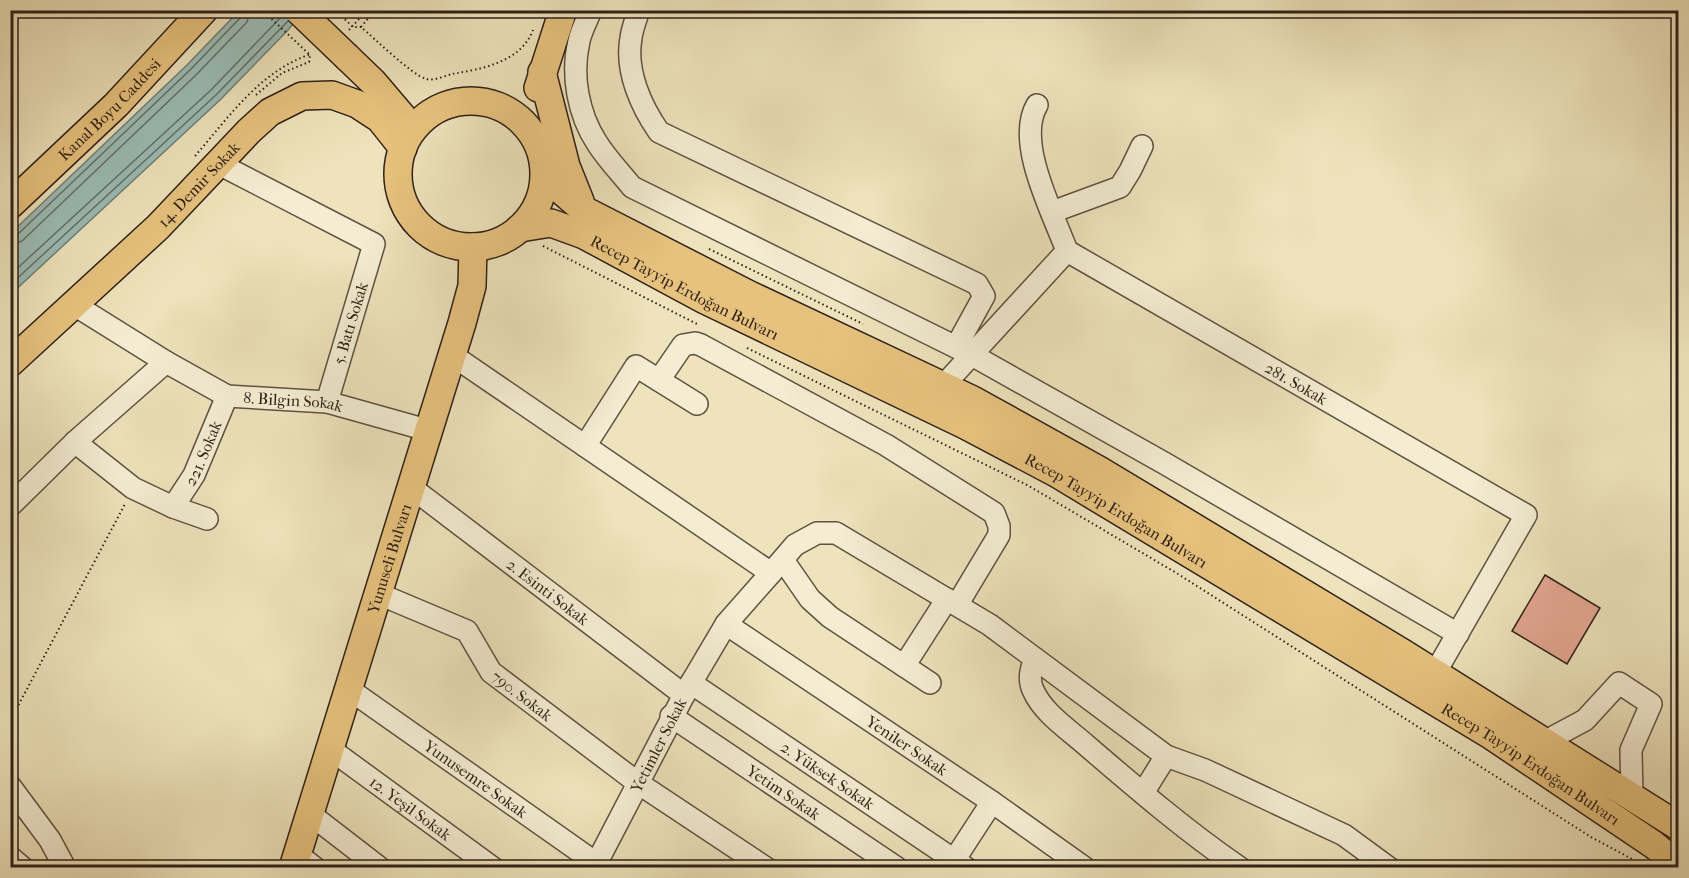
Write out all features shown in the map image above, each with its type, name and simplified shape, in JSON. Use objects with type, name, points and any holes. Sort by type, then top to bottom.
[{"type":"main road","name":"Kanal Boyu Caddesi","points":[[10,205],[116,105],[204,10]]},
{"type":"main road","points":[[298,10],[373,82],[408,139]]},
{"type":"main road","points":[[530,130],[542,72],[563,10]]},
{"type":"main road","points":[[542,72],[566,166],[582,208]]},
{"type":"main road","name":"14. Demir Sokak","points":[[10,363],[158,227],[270,112],[302,96],[332,95],[357,104],[408,139]]},
{"type":"main road","points":[[470,101],[501,108],[523,122],[530,130],[540,151],[544,166],[544,181],[540,198],[532,214],[529,236],[510,236],[492,244],[473,247],[436,238],[414,219],[406,206],[398,178],[408,139],[422,120],[442,107],[470,101]]},
{"type":"main road","name":"Recep Tayyip Erdoğan Bulvarı","points":[[544,166],[556,186],[582,208],[750,296],[973,400],[1099,470],[1435,673],[1678,826]]},
{"type":"main road","name":"Recep Tayyip Erdoğan Bulvarı","points":[[529,236],[551,223],[584,235],[705,300],[965,425],[1056,473],[1492,736],[1654,845],[1678,865]]},
{"type":"main road","name":"Yunuseli Bulvarı","points":[[302,863],[310,814],[412,488],[427,430],[472,286],[473,247]]},
{"type":"street","points":[[591,10],[579,40],[575,65],[578,94],[585,121],[597,144],[632,187],[964,351],[1144,451],[1458,634]]},
{"type":"street","points":[[639,10],[631,38],[631,68],[639,95],[659,132],[976,284],[984,296],[964,351],[943,386]]},
{"type":"street","points":[[964,351],[1067,251],[1030,150],[1029,127],[1037,105]]},
{"type":"street","points":[[1052,212],[1120,187],[1142,146]]},
{"type":"street","name":"5. Batı Sokak","points":[[219,164],[374,244],[327,402]]},
{"type":"street","name":"281. Sokak","points":[[1067,251],[1526,515],[1435,673]]},
{"type":"street","name":"8. Bilgin Sokak","points":[[74,304],[166,362],[227,396],[327,402],[427,430]]},
{"type":"street","points":[[659,380],[684,345],[695,343],[701,345],[886,445],[994,513],[999,526],[999,535],[904,666]]},
{"type":"street","points":[[452,355],[585,446],[777,566],[830,617],[930,683]]},
{"type":"street","points":[[10,506],[75,442],[166,362]]},
{"type":"street","points":[[585,446],[636,366],[697,404]]},
{"type":"street","name":"221. Sokak","points":[[173,507],[194,475],[227,396]]},
{"type":"street","points":[[75,442],[134,488],[173,507],[207,519]]},
{"type":"street","name":"2. Esinti Sokak","points":[[412,488],[687,689]]},
{"type":"street","name":"Yetimler Sokak","points":[[598,866],[671,716],[726,624],[795,545],[817,533],[836,533],[990,625],[1166,756],[1205,770],[1344,835],[1389,867]]},
{"type":"street","name":"790. Sokak","points":[[379,594],[466,631],[491,672],[638,783],[766,867]]},
{"type":"street","name":"Yeniler Sokak","points":[[726,624],[1085,867]]},
{"type":"street","points":[[1035,659],[1030,673],[1032,689],[1046,710],[1143,793],[1212,848],[1240,867]]},
{"type":"street","points":[[1544,742],[1585,720],[1619,683],[1651,704],[1631,750],[1632,797]]},
{"type":"street","name":"2. Yüksek Sokak","points":[[687,689],[956,865]]},
{"type":"street","name":"Yunusemre Sokak","points":[[350,690],[598,866]]},
{"type":"street","name":"Yetim Sokak","points":[[671,716],[897,867]]},
{"type":"street","name":"12. Yeşil Sokak","points":[[330,749],[493,867]]},
{"type":"street","points":[[1143,793],[1166,756]]},
{"type":"street","points":[[10,786],[50,840],[65,867]]},
{"type":"street","points":[[956,865],[992,802]]},
{"type":"street","points":[[310,814],[380,867]]},
{"type":"street","points":[[10,857],[24,867]]},
{"type":"path","points":[[261,10],[306,50]]},
{"type":"path","points":[[335,10],[353,27],[361,27],[417,74],[432,80],[472,72],[502,61],[520,50],[534,28]]},
{"type":"path","points":[[353,27],[367,10]]},
{"type":"path","points":[[361,27],[375,10]]},
{"type":"path","points":[[529,236],[707,329]]},
{"type":"path","points":[[739,344],[1029,486],[1178,574],[1591,837],[1648,867]]},
{"type":"path","points":[[10,721],[134,488]]},
{"type":"water","points":[[239,11],[304,11],[221,99],[11,294],[11,233],[187,65]]},
{"type":"building","points":[[1545,575],[1600,608],[1567,664],[1512,631]]}]
